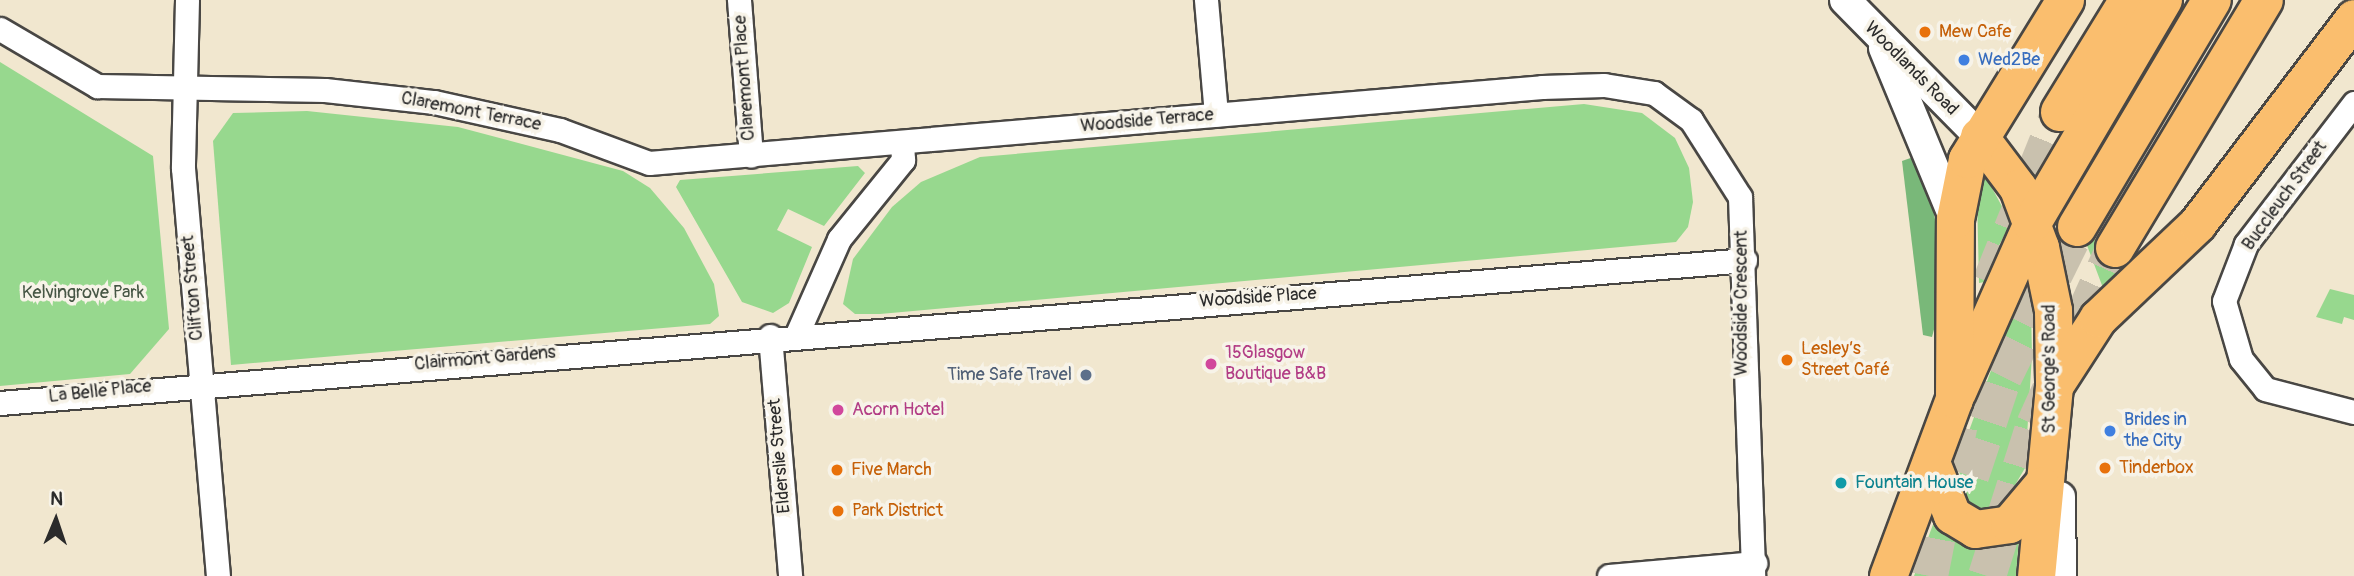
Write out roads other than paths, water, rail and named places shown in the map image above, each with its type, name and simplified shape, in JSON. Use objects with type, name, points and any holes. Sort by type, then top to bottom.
[{"type":"highway","points":[[2060,112],[2129,0]]},
{"type":"highway","points":[[2032,204],[2163,0]]},
{"type":"highway","points":[[2077,226],[2212,0]]},
{"type":"highway","points":[[2115,248],[2264,0]]},
{"type":"highway","points":[[2220,71],[2275,0]]},
{"type":"main road","points":[[1954,399],[1955,219],[1962,174],[1979,136],[2065,0]]},
{"type":"main road","points":[[2054,386],[2098,318],[2197,224],[2354,18]]},
{"type":"main road","name":"St George's Road","points":[[1979,136],[2032,204],[2053,310],[2054,386],[2050,442],[2041,486],[2036,576]]},
{"type":"main road","points":[[1885,573],[2032,204]]},
{"type":"main road","points":[[1931,462],[1952,515],[1975,529],[2009,524],[2041,486]]},
{"type":"street","name":"Clifton Street","points":[[187,0],[183,168],[218,576]]},
{"type":"street","name":"Claremont Place","points":[[739,0],[751,156]]},
{"type":"street","points":[[1206,0],[1216,115]]},
{"type":"street","name":"Woodlands Road","points":[[1845,0],[1882,44],[1922,74],[1979,136]]},
{"type":"street","name":"Claremont Terrace","points":[[0,29],[97,86],[371,93],[434,102],[560,130],[649,163],[751,156]]},
{"type":"street","points":[[1882,44],[1955,219]]},
{"type":"street","name":"Woodside Terrace","points":[[751,156],[1542,88]]},
{"type":"street","name":"Woodside Crescent","points":[[1542,88],[1636,89],[1679,108],[1735,184],[1745,260],[1743,415],[1754,570]]},
{"type":"street","name":"Buccleuch Street","points":[[2354,103],[2246,244],[2224,301],[2241,359],[2265,389],[2354,412]]},
{"type":"street","points":[[797,334],[838,239],[904,160],[902,143]]},
{"type":"street","name":"Woodside Place","points":[[770,336],[1745,260]]},
{"type":"street","name":"Clairmont Gardens","points":[[201,382],[770,336]]},
{"type":"street","name":"Elderslie Street","points":[[770,336],[790,576]]},
{"type":"street","name":"La Belle Place","points":[[0,402],[201,382]]},
{"type":"street","points":[[2050,442],[2060,488],[2061,576]]},
{"type":"street","points":[[1609,576],[1754,570]]},
{"type":"tunnel","points":[[1991,283],[2060,112]]},
{"type":"tunnel","points":[[1970,476],[2003,377],[2077,227]]},
{"type":"tunnel","points":[[1987,576],[2035,425],[2115,248]]},
{"type":"tunnel","points":[[1929,576],[1963,403]]},
{"type":"place","name":"Mew Cafe","points":[[1925,32]]},
{"type":"place","name":"Wed2Be","points":[[1964,60]]},
{"type":"place","name":"Lesley’s Street Café","points":[[1787,360]]},
{"type":"place","name":"15Glasgow Boutique B&B","points":[[1211,364]]},
{"type":"place","name":"Time Safe Travel","points":[[1086,375]]},
{"type":"place","name":"Acorn Hotel","points":[[838,410]]},
{"type":"place","name":"Brides in the City","points":[[2110,431]]},
{"type":"place","name":"Tinderbox","points":[[2105,468]]},
{"type":"place","name":"Five March","points":[[837,470]]},
{"type":"place","name":"Fountain House","points":[[1841,483]]},
{"type":"place","name":"Park District","points":[[838,511]]},
{"type":"park label","name":"Kelvingrove Park","points":[[83,293]]}]
